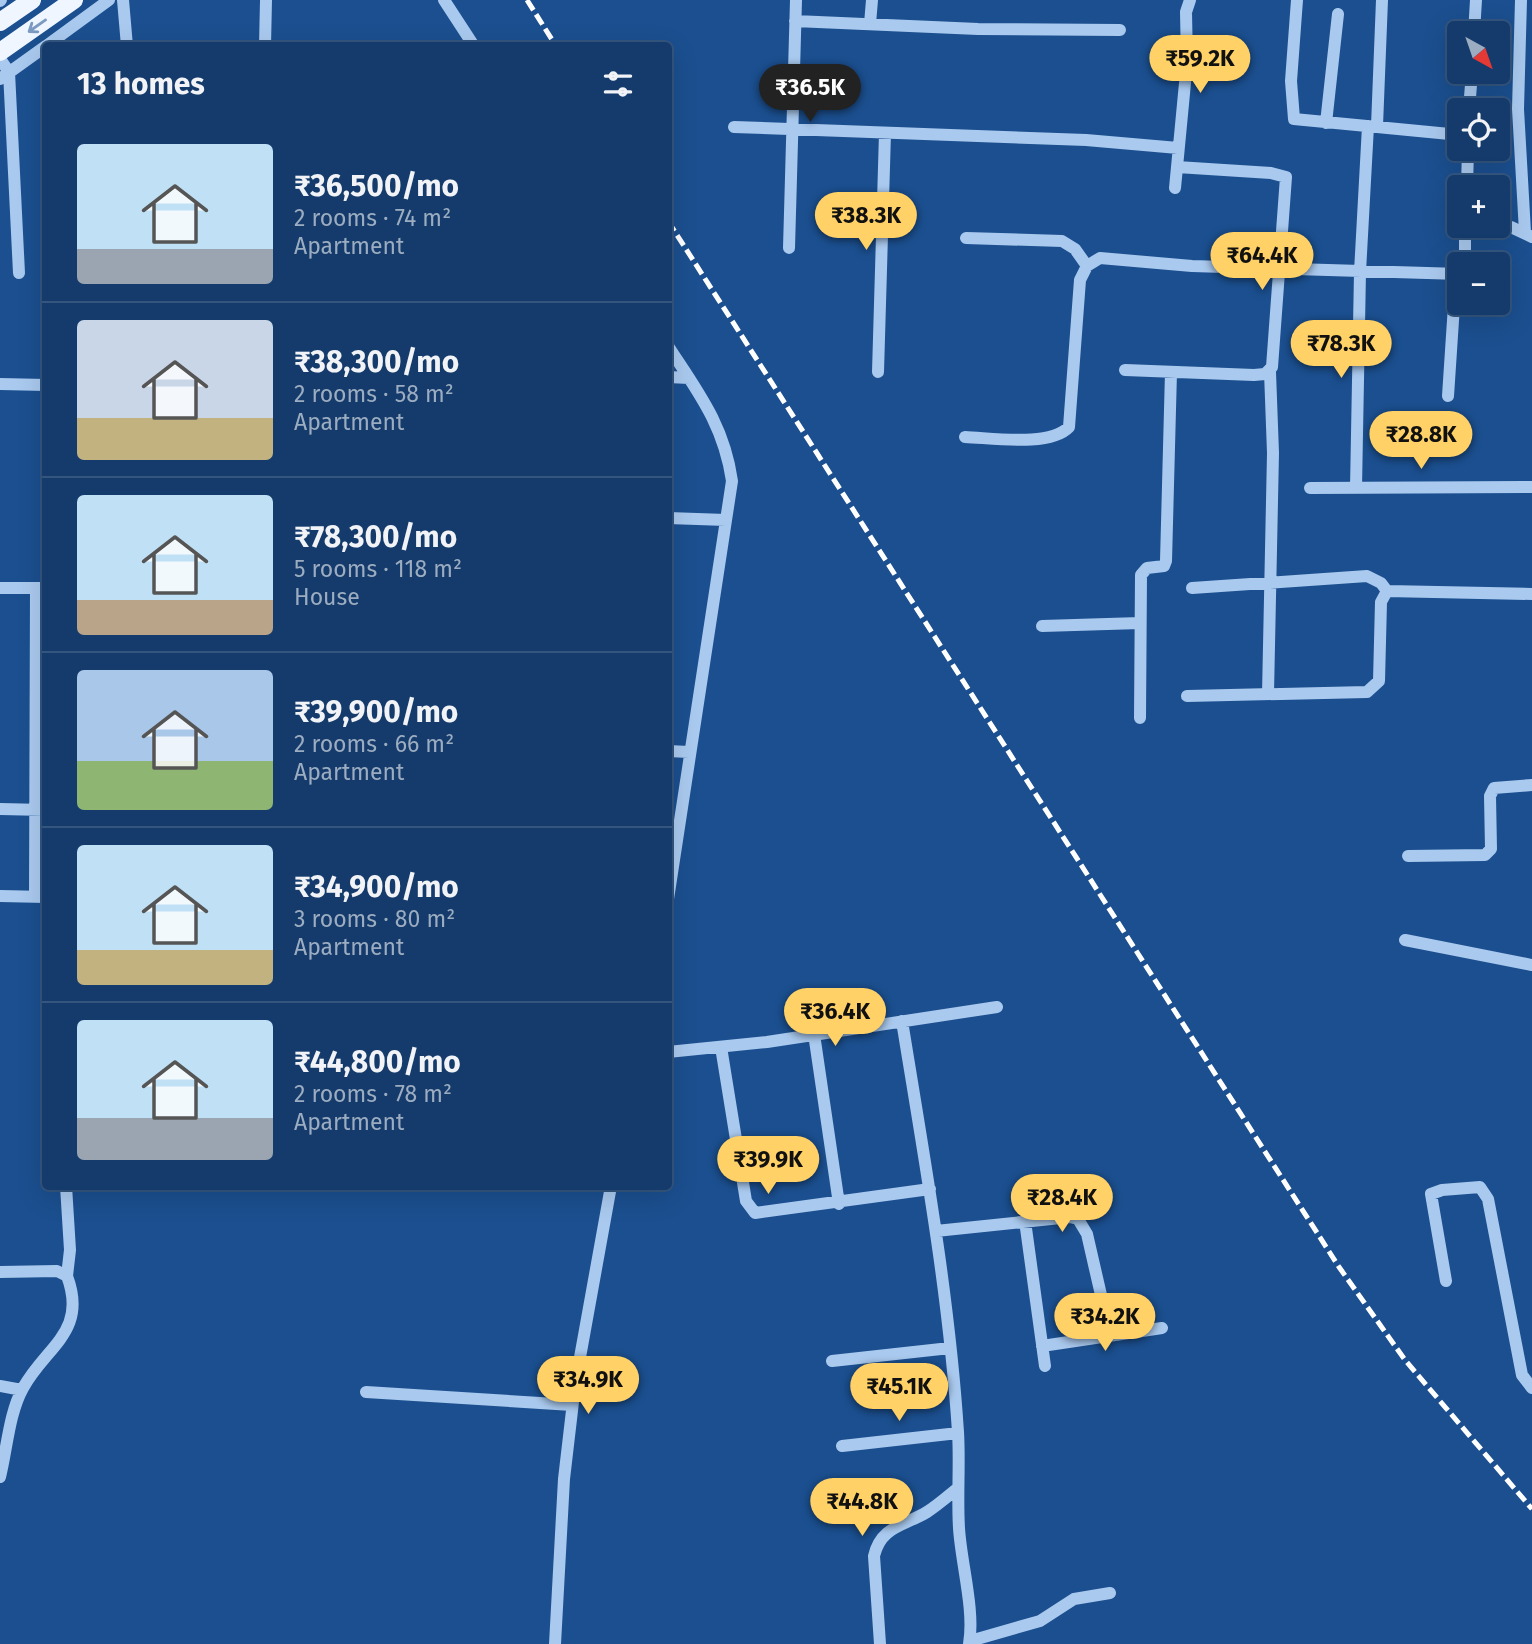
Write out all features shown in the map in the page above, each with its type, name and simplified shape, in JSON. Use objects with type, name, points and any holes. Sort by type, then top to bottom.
[{"type":"main road","points":[[0,22],[32,0]]},
{"type":"main road","points":[[0,52],[74,0]]},
{"type":"street","points":[[51,42],[109,0]]},
{"type":"street","points":[[123,0],[127,42]]},
{"type":"street","points":[[265,42],[266,0]]},
{"type":"street","points":[[444,0],[471,42]]},
{"type":"street","points":[[789,248],[796,0]]},
{"type":"street","points":[[870,24],[872,0]]},
{"type":"street","points":[[1175,188],[1190,0]]},
{"type":"street","points":[[1297,0],[1292,52],[1291,116],[1298,121],[1447,134]]},
{"type":"street","points":[[1356,488],[1360,272],[1382,0]]},
{"type":"street","points":[[1475,21],[1476,0]]},
{"type":"street","points":[[1510,227],[1528,235],[1518,109],[1521,0]]},
{"type":"street","points":[[1326,123],[1338,15]]},
{"type":"street","points":[[795,21],[978,29],[1120,30]]},
{"type":"street","points":[[5,75],[42,49]]},
{"type":"street","points":[[0,59],[5,75],[19,273]]},
{"type":"street","points":[[734,127],[1086,141],[1178,148]]},
{"type":"street","points":[[878,372],[886,133]]},
{"type":"street","points":[[1177,167],[1271,173],[1286,177],[1281,270],[1270,372],[1273,453],[1268,694]]},
{"type":"street","points":[[966,238],[1062,241],[1075,249],[1087,266]]},
{"type":"street","points":[[965,437],[1044,439],[1062,435],[1069,427],[1080,279],[1087,266],[1100,258],[1281,270],[1447,275]]},
{"type":"street","points":[[1448,396],[1455,315]]},
{"type":"street","points":[[672,352],[715,420],[727,449],[732,481],[672,864]]},
{"type":"street","points":[[1125,370],[1254,375],[1270,372]]},
{"type":"street","points":[[1140,719],[1143,571],[1164,566],[1166,561],[1171,372]]},
{"type":"street","points":[[672,377],[689,378]]},
{"type":"street","points":[[0,384],[42,384]]},
{"type":"street","points":[[1310,488],[1532,487]]},
{"type":"street","points":[[672,518],[726,520]]},
{"type":"street","points":[[1192,588],[1269,585],[1367,576],[1381,583],[1387,591]]},
{"type":"street","points":[[0,588],[41,588],[40,897],[0,896]]},
{"type":"street","points":[[1387,591],[1532,594]]},
{"type":"street","points":[[1187,696],[1367,692],[1379,681],[1381,602],[1387,591]]},
{"type":"street","points":[[1042,626],[1140,623]]},
{"type":"street","points":[[672,751],[689,752]]},
{"type":"street","points":[[1408,856],[1474,856],[1489,852],[1490,796],[1494,788],[1532,785]]},
{"type":"street","points":[[0,809],[41,810]]},
{"type":"street","points":[[1405,940],[1532,965]]},
{"type":"street","points":[[672,1052],[722,1047],[996,1007]]},
{"type":"street","points":[[902,1021],[930,1189],[950,1348],[958,1433],[962,1568],[970,1643],[1040,1621],[1074,1599],[1110,1593]]},
{"type":"street","points":[[814,1034],[839,1203]]},
{"type":"street","points":[[722,1047],[748,1208],[763,1213],[930,1189]]},
{"type":"street","points":[[1446,1281],[1431,1195],[1442,1190],[1480,1187],[1488,1199],[1522,1375],[1532,1388]]},
{"type":"street","points":[[1,1470],[22,1390],[70,1328],[72,1289],[67,1276],[70,1238],[66,1190]]},
{"type":"street","points":[[555,1644],[564,1479],[572,1405],[610,1190]]},
{"type":"street","points":[[936,1231],[1070,1217],[1079,1219],[1087,1234],[1104,1308],[1121,1321],[1127,1333]]},
{"type":"street","points":[[1025,1222],[1045,1366]]},
{"type":"street","points":[[0,1272],[57,1271],[67,1276]]},
{"type":"street","points":[[1042,1346],[1162,1328]]},
{"type":"street","points":[[832,1361],[950,1348]]},
{"type":"street","points":[[0,1386],[22,1390]]},
{"type":"street","points":[[366,1392],[572,1405]]},
{"type":"street","points":[[842,1446],[958,1433]]},
{"type":"street","points":[[880,1644],[874,1556],[877,1546],[891,1528],[925,1513],[958,1488]]},
{"type":"railway","points":[[527,0],[553,42]]},
{"type":"railway","points":[[672,227],[1339,1267],[1405,1360],[1532,1509]]}]
